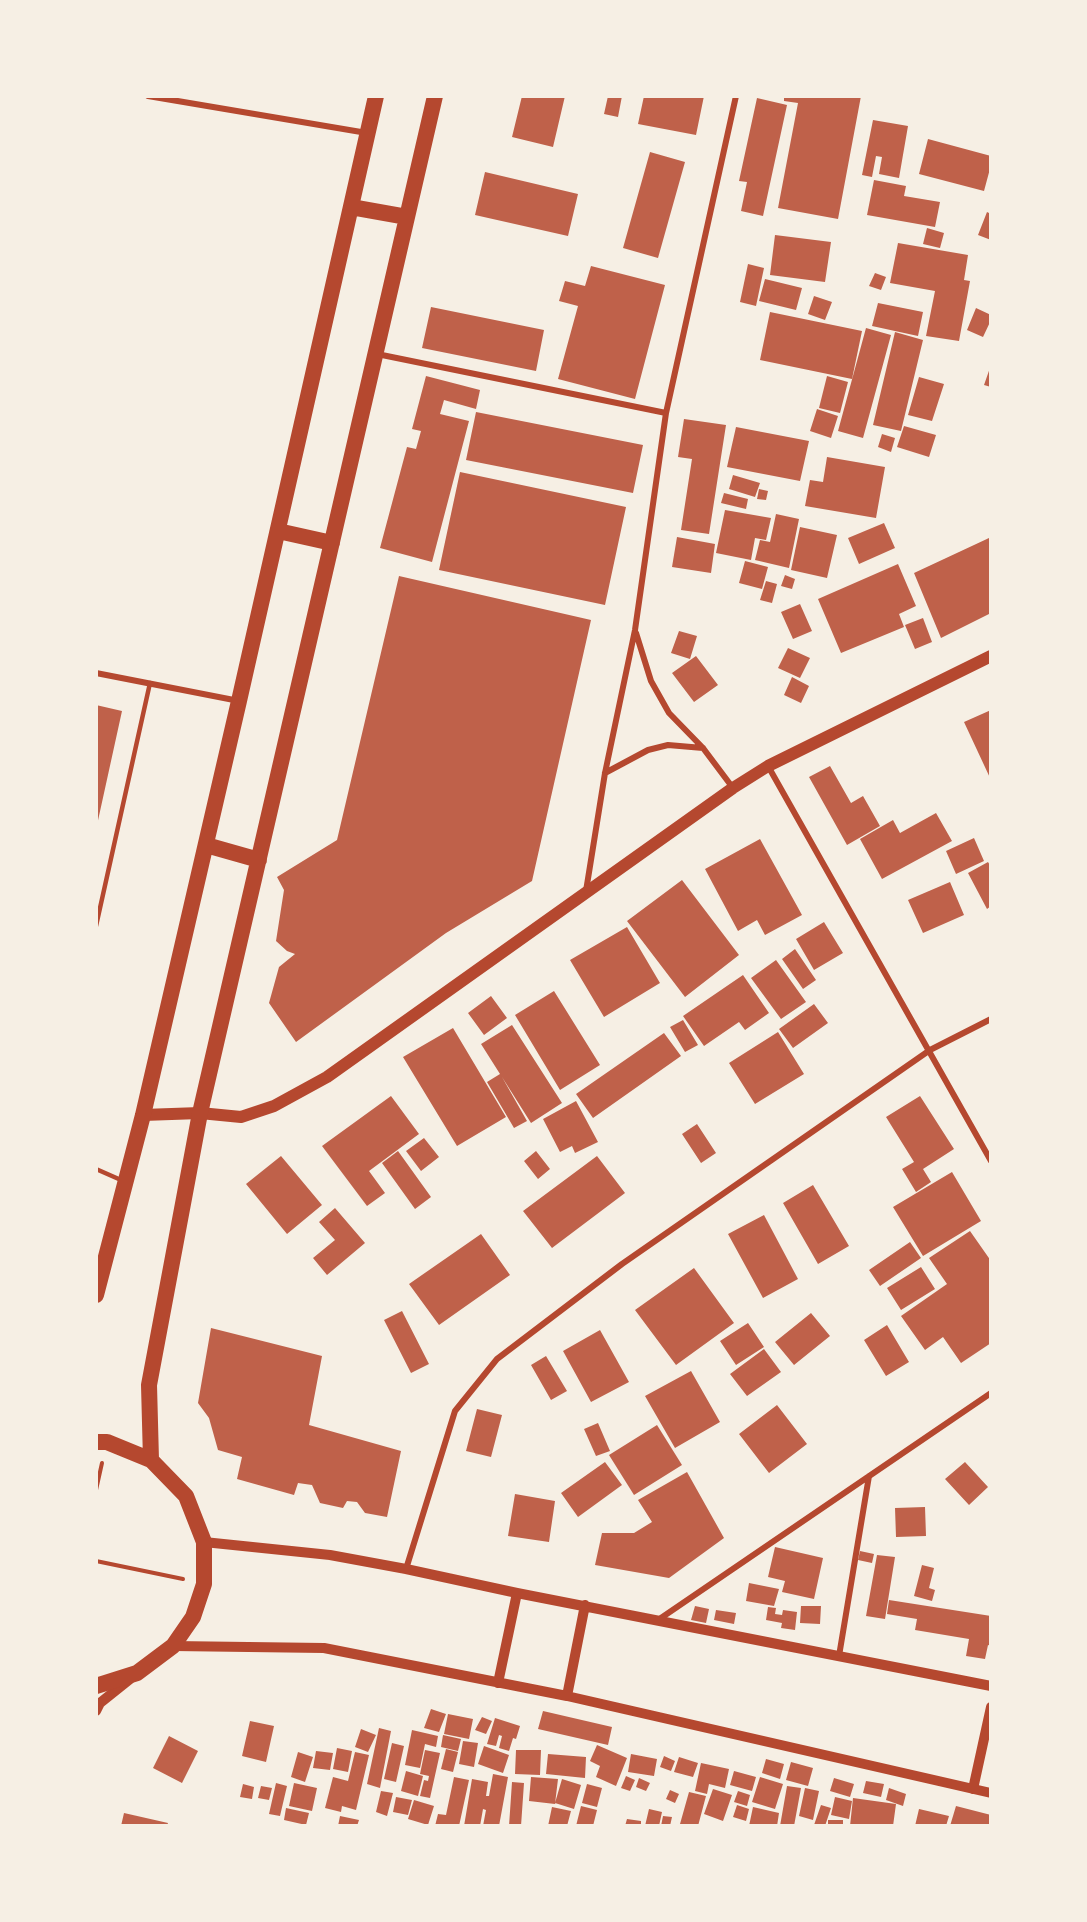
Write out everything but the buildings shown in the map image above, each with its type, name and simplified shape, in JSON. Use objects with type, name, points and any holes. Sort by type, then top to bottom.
[{"type":"highway","points":[[96,1294],[143,1115],[376,96]]},
{"type":"highway","points":[[151,1460],[149,1386],[200,1113],[435,96]]},
{"type":"highway","points":[[351,207],[407,218]]},
{"type":"highway","points":[[278,531],[332,543]]},
{"type":"highway","points":[[206,845],[259,860]]},
{"type":"highway","points":[[96,1442],[107,1442],[151,1460],[186,1496],[204,1542],[204,1584],[193,1617],[173,1646],[137,1674],[96,1686]]},
{"type":"main road","points":[[143,1115],[200,1113],[241,1117],[274,1106],[327,1077],[586,891],[768,766],[991,656]]},
{"type":"street","points":[[148,96],[368,133]]},
{"type":"street","points":[[586,891],[605,773],[635,630],[666,413],[736,96]]},
{"type":"street","points":[[376,354],[666,413]]},
{"type":"street","points":[[635,630],[651,681],[669,713],[703,748],[733,788]]},
{"type":"street","points":[[96,673],[239,701]]},
{"type":"street","points":[[605,773],[648,750],[668,745],[703,748]]},
{"type":"street","points":[[768,766],[991,1161]]},
{"type":"street","points":[[406,1569],[455,1411],[498,1359],[622,1264],[930,1050],[991,1019]]},
{"type":"street","points":[[658,1620],[991,1393]]},
{"type":"street","points":[[839,1657],[869,1476]]},
{"type":"street","points":[[204,1542],[330,1555],[991,1686]]},
{"type":"street","points":[[498,1683],[518,1593]]},
{"type":"street","points":[[567,1696],[585,1605]]},
{"type":"street","points":[[173,1646],[324,1648],[567,1696],[991,1793]]},
{"type":"street","points":[[96,1711],[100,1703],[137,1674]]},
{"type":"street","points":[[973,1789],[991,1707]]},
{"type":"lane","points":[[96,926],[150,683]]},
{"type":"lane","points":[[96,1169],[127,1182]]},
{"type":"path","points":[[96,1561],[204,1584]]}]
